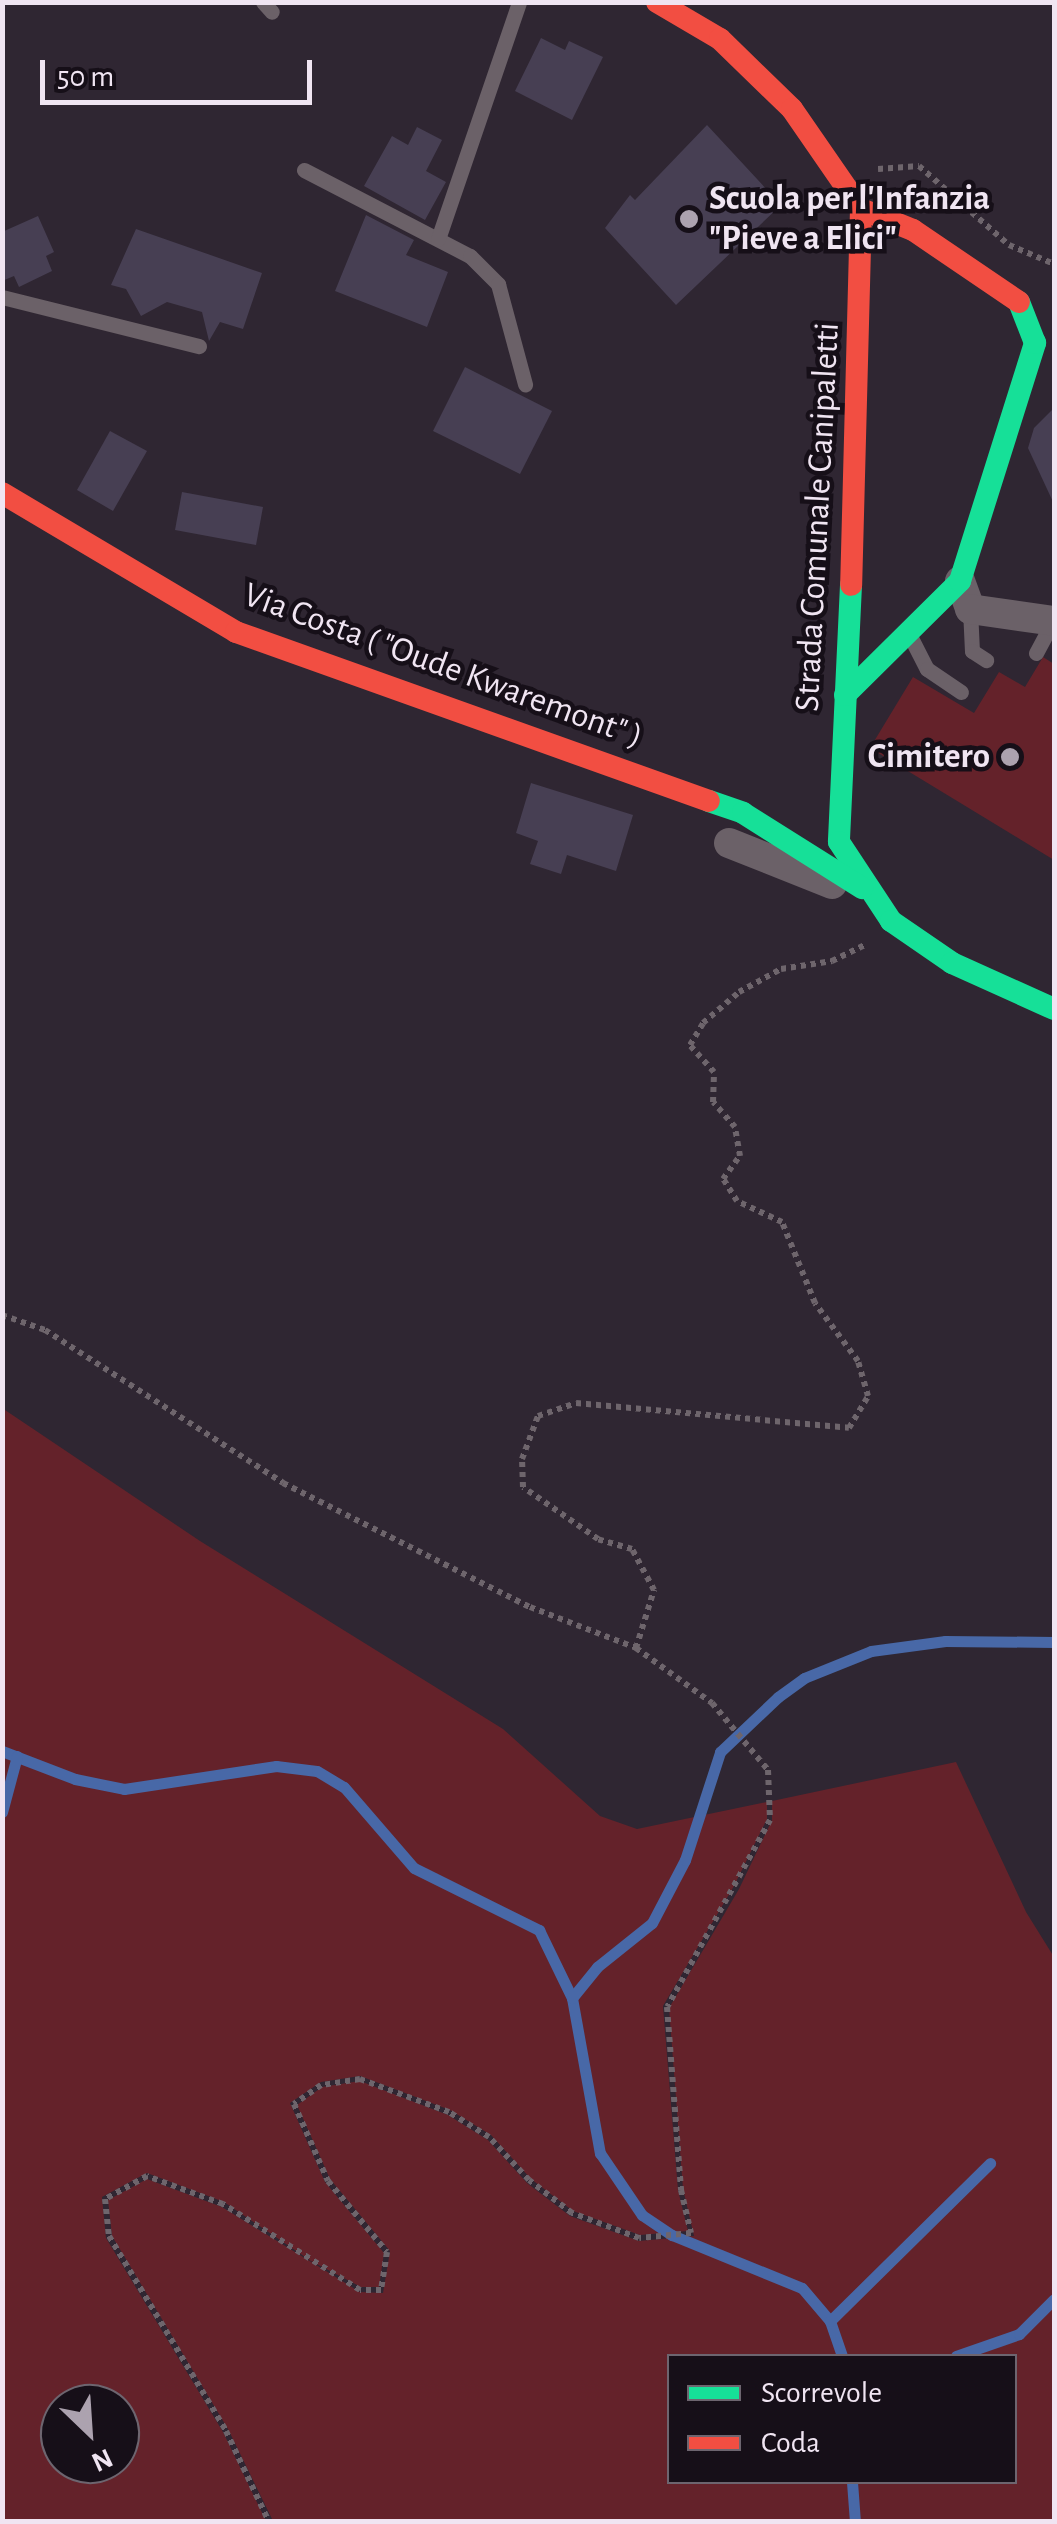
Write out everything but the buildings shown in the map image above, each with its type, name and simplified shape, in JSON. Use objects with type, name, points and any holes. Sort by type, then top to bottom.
[{"type":"street","points":[[657,2],[720,39],[792,109],[861,208],[913,230],[1020,303],[1034,343],[965,595],[909,634],[846,696]]},
{"type":"street","name":"Strada Comunale Canipaletti","points":[[861,208],[863,318],[838,842],[866,891],[892,921],[952,963],[1054,1009]]},
{"type":"street","name":"Via Costa ( \"Oude Kwaremont\" )","points":[[2,493],[236,632],[743,813],[866,891]]},
{"type":"street","points":[[965,595],[1054,621]]},
{"type":"street","points":[[729,843],[779,867],[866,891]]},
{"type":"lane","points":[[438,239],[519,2]]},
{"type":"lane","points":[[304,170],[470,256],[498,284],[525,384]]},
{"type":"lane","points":[[2,297],[199,346]]},
{"type":"lane","points":[[965,595],[972,651],[986,660]]},
{"type":"lane","points":[[1036,653],[1054,621]]},
{"type":"lane","points":[[909,634],[927,669],[961,692]]},
{"type":"path","points":[[636,1648],[654,1590],[632,1549],[598,1539],[523,1487],[522,1459],[538,1416],[576,1404],[849,1428],[868,1396],[858,1361],[815,1303],[782,1222],[737,1201],[723,1179],[740,1156],[735,1127],[713,1102],[714,1072],[690,1045],[703,1023],[738,992],[781,969],[832,961],[865,945],[847,918],[866,891]]},
{"type":"path","points":[[2,1315],[45,1330],[282,1483],[530,1607],[636,1648],[712,1703],[768,1770],[770,1820],[666,2007],[680,2190],[691,2234],[640,2238],[572,2213],[529,2180],[490,2138],[449,2112],[360,2078],[322,2085],[294,2104],[328,2181],[387,2252],[381,2290],[360,2290],[223,2204],[147,2176],[105,2199],[109,2236],[226,2431],[269,2522]]},
{"type":"shaded area","points":[[1043,657],[1054,664],[1054,860],[870,748],[913,677],[974,713],[999,672],[1025,687]]},
{"type":"shaded area","points":[[2,1408],[200,1541],[503,1729],[600,1816],[637,1829],[767,1802],[767,1819],[734,1886],[663,2006],[678,2190],[688,2231],[640,2235],[573,2211],[531,2179],[491,2135],[450,2110],[360,2076],[321,2082],[290,2103],[325,2182],[384,2253],[379,2287],[361,2287],[311,2261],[224,2202],[147,2173],[102,2197],[106,2238],[223,2432],[266,2521],[3,2521]]},
{"type":"shaded area","points":[[956,1762],[1026,1912],[1054,1957],[1054,2521],[273,2521],[228,2429],[112,2236],[108,2200],[147,2179],[222,2207],[360,2292],[383,2293],[390,2251],[330,2179],[297,2105],[322,2087],[360,2081],[448,2115],[488,2140],[527,2183],[570,2216],[639,2241],[694,2236],[683,2189],[669,2008],[739,1889],[772,1820],[772,1801]]},
{"type":"waterway","points":[[572,1998],[597,1967],[652,1923],[685,1860],[720,1752],[778,1697],[804,1678],[871,1651],[945,1641],[1054,1642]]},
{"type":"waterway","points":[[2,1751],[75,1779],[124,1789],[276,1766],[317,1771],[344,1787],[414,1868],[539,1930],[572,1998],[600,2153],[642,2215],[672,2235],[802,2288],[830,2321],[841,2354]]},
{"type":"waterway","points":[[2,1812],[17,1756]]},
{"type":"waterway","points":[[830,2321],[990,2163]]},
{"type":"waterway","points":[[962,2354],[1019,2334],[1054,2299]]},
{"type":"waterway","points":[[852,2484],[855,2522]]},
{"type":"traffic: fast","points":[[845,695],[960,581],[1035,343],[1019,302]]},
{"type":"traffic: fast","points":[[851,585],[839,842],[891,921],[952,963],[1054,1009]]},
{"type":"traffic: fast","points":[[709,801],[743,813],[862,888]]},
{"type":"traffic: jam","points":[[657,2],[720,39],[792,109],[861,209],[851,585]]},
{"type":"traffic: jam","points":[[861,209],[913,230],[1019,302]]},
{"type":"traffic: jam","points":[[2,493],[236,632],[709,801]]},
{"type":"place","name":"Scuola per l'Infanzia \"Pieve a Elici\"","points":[[689,219]]},
{"type":"place","name":"Cimitero","points":[[1010,757]]}]
